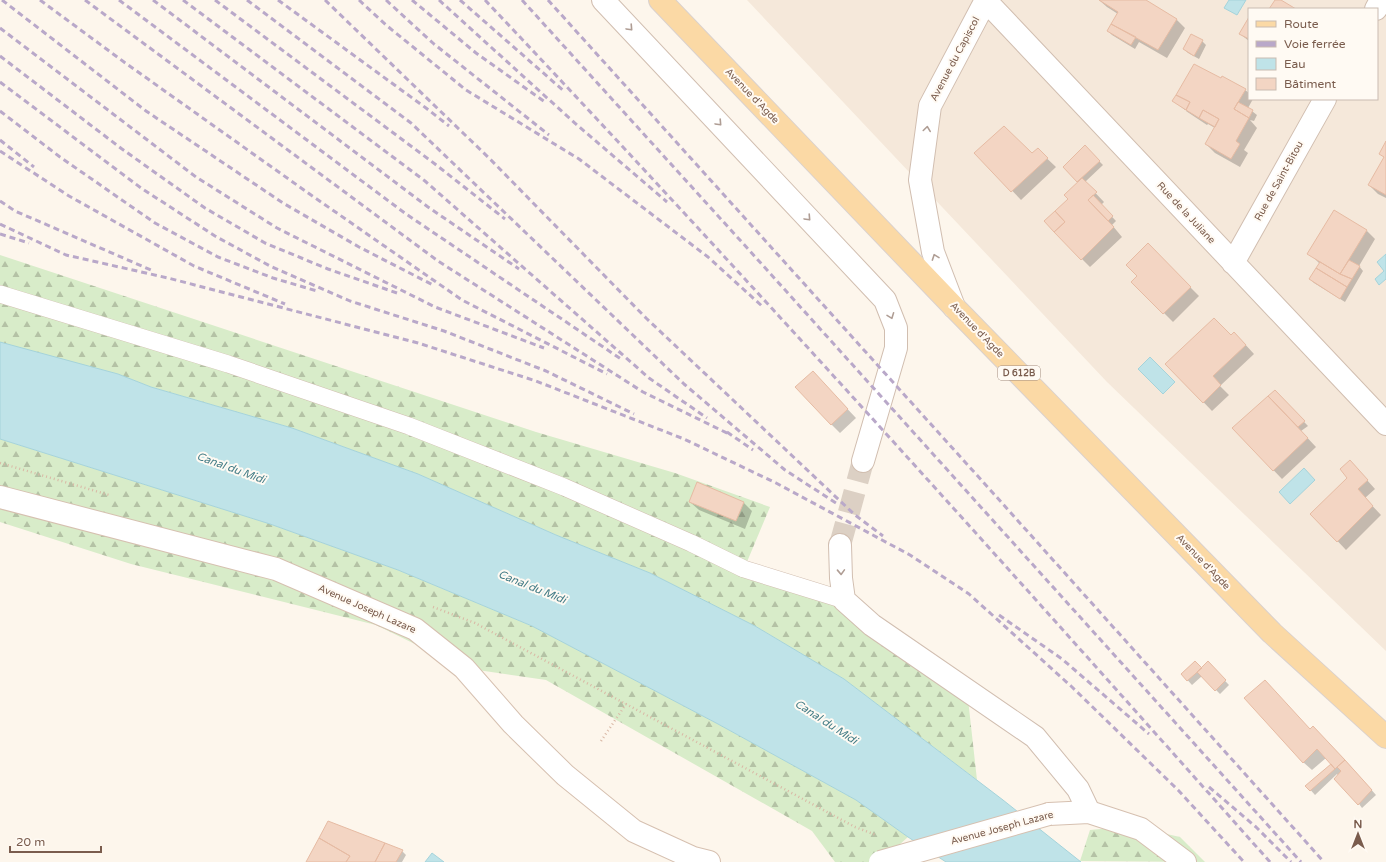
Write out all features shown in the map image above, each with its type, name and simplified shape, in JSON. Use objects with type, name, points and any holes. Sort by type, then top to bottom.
[{"type":"main road","name":"Avenue d'Agde","points":[[660,0],[954,307],[1272,633],[1386,737]]},
{"type":"street","points":[[603,0],[885,300],[896,328],[896,348],[863,461]]},
{"type":"street","name":"Avenue du Capiscol","points":[[954,307],[933,252],[920,180],[930,106],[987,0]]},
{"type":"street","name":"Rue de la Juliane","points":[[987,0],[1386,424]]},
{"type":"street","name":"Rue de Saint-Bitou","points":[[1233,263],[1324,100]]},
{"type":"street","name":"Avenue Joseph Lazare","points":[[0,497],[276,569],[415,629],[464,668],[513,724],[565,775],[634,831],[693,858],[709,862]]},
{"type":"street","points":[[840,545],[841,578],[844,600],[872,625],[1035,737],[1078,789],[1089,812]]},
{"type":"street","name":"Avenue Joseph Lazare","points":[[879,862],[1049,814],[1089,812],[1141,829],[1185,862]]},
{"type":"lane","points":[[0,294],[228,364],[409,426],[564,487],[692,543],[744,569],[844,600]]},
{"type":"path","points":[[601,741],[626,704]]},
{"type":"shaded area","points":[[747,0],[1386,0],[1386,651],[1107,382]]},
{"type":"green space","points":[[0,255],[536,432],[675,473],[770,507],[744,569],[844,600],[967,690],[977,780],[844,679],[755,626],[650,573],[556,535],[418,474],[292,428],[151,387],[118,374],[0,345]]},
{"type":"green space","points":[[0,439],[270,524],[398,570],[532,626],[718,724],[856,800],[908,837],[880,862],[835,862],[812,831],[546,680],[464,668],[376,625],[131,564],[0,522]]},
{"type":"green space","points":[[1131,826],[1180,837],[1205,862],[1080,861],[1090,830]]},
{"type":"water","points":[[1229,0],[1246,0],[1237,15],[1224,8]]},
{"type":"water","points":[[1386,254],[1386,279],[1379,285],[1375,279],[1384,271],[1377,262]]},
{"type":"water","name":"Canal du Midi","points":[[0,342],[118,374],[151,387],[292,428],[418,474],[556,535],[650,573],[755,626],[844,679],[1003,800],[1081,862],[946,862],[856,800],[718,724],[532,626],[398,570],[270,524],[0,439]]},
{"type":"water","points":[[1150,357],[1175,382],[1163,394],[1138,369]]},
{"type":"water","points":[[1304,468],[1315,480],[1290,504],[1279,492]]},
{"type":"water","points":[[432,853],[444,862],[425,862]]},
{"type":"building","points":[[1099,0],[1146,0],[1177,19],[1158,50],[1111,24],[1118,12]]},
{"type":"building","points":[[1275,0],[1281,0],[1294,8],[1270,8]]},
{"type":"building","points":[[1248,19],[1248,38],[1239,34]]},
{"type":"building","points":[[1111,24],[1136,37],[1131,45],[1107,31]]},
{"type":"building","points":[[1191,34],[1203,40],[1194,56],[1183,49]]},
{"type":"building","points":[[1194,64],[1221,78],[1222,76],[1246,89],[1234,109],[1249,118],[1236,141],[1240,144],[1231,159],[1205,144],[1219,119],[1203,110],[1199,118],[1186,110],[1190,102],[1176,95]]},
{"type":"building","points":[[1176,95],[1190,102],[1186,110],[1172,101]]},
{"type":"building","points":[[1238,102],[1253,110],[1249,118],[1234,109]]},
{"type":"building","points":[[1203,110],[1219,119],[1215,127],[1199,118]]},
{"type":"building","points":[[1004,126],[1032,153],[1038,148],[1048,158],[1011,192],[974,153]]},
{"type":"building","points":[[1386,141],[1386,195],[1368,185],[1384,157],[1379,154]]},
{"type":"building","points":[[1085,145],[1100,161],[1077,182],[1063,167]]},
{"type":"building","points":[[1082,178],[1097,192],[1088,200],[1114,227],[1081,260],[1054,232],[1065,222],[1055,211],[1068,199],[1064,195]]},
{"type":"building","points":[[1093,195],[1113,216],[1108,221],[1088,200]]},
{"type":"building","points":[[1334,210],[1367,230],[1340,274],[1307,254]]},
{"type":"building","points":[[1055,211],[1065,222],[1054,232],[1044,221]]},
{"type":"building","points":[[1148,243],[1191,287],[1163,314],[1131,282],[1137,276],[1126,265]]},
{"type":"building","points":[[1349,260],[1360,266],[1352,279],[1340,274]]},
{"type":"building","points":[[1320,262],[1340,274],[1352,279],[1347,287],[1316,268]]},
{"type":"building","points":[[1316,268],[1347,287],[1340,299],[1309,279]]},
{"type":"building","points":[[1214,318],[1231,335],[1234,332],[1246,345],[1213,376],[1221,385],[1203,403],[1165,364]]},
{"type":"building","points":[[813,371],[848,409],[831,425],[795,387]]},
{"type":"building","points":[[1275,390],[1305,421],[1298,427],[1268,396]]},
{"type":"building","points":[[1268,396],[1308,438],[1273,471],[1232,428]]},
{"type":"building","points":[[1350,460],[1368,480],[1358,489],[1373,506],[1337,542],[1310,514],[1347,478],[1340,469]]},
{"type":"building","points":[[697,482],[744,502],[736,521],[689,502]]},
{"type":"building","points":[[1195,661],[1202,668],[1187,681],[1181,674]]},
{"type":"building","points":[[1208,661],[1226,680],[1215,691],[1197,672]]},
{"type":"building","points":[[1265,680],[1310,729],[1313,726],[1345,760],[1335,769],[1317,749],[1303,763],[1244,698]]},
{"type":"building","points":[[1345,760],[1372,790],[1358,805],[1334,779],[1341,771],[1337,767]]},
{"type":"building","points":[[1331,764],[1335,769],[1310,791],[1305,786]]},
{"type":"building","points":[[328,821],[385,843],[375,862],[346,862],[350,856],[319,838]]},
{"type":"building","points":[[319,838],[350,856],[346,862],[306,862]]},
{"type":"building","points":[[385,843],[403,850],[396,862],[375,862]]},
{"type":"tunnel","points":[[840,545],[863,461]]},
{"type":"railway","points":[[2,0],[146,111],[283,203],[359,247],[433,285]]},
{"type":"railway","points":[[40,0],[124,62],[311,195],[462,300],[607,374]]},
{"type":"railway","points":[[85,0],[438,261],[643,392],[731,435]]},
{"type":"railway","points":[[119,0],[406,214],[621,359]]},
{"type":"railway","points":[[153,0],[428,207],[519,269]]},
{"type":"railway","points":[[183,0],[425,181],[649,378],[707,418]]},
{"type":"railway","points":[[215,0],[435,164],[505,219]]},
{"type":"railway","points":[[247,0],[411,123],[684,384],[785,470],[836,503]]},
{"type":"railway","points":[[278,0],[449,126]]},
{"type":"railway","points":[[325,0],[489,158],[646,318],[855,515],[883,536]]},
{"type":"railway","points":[[359,0],[386,25],[466,90],[579,159],[708,257],[763,307]]},
{"type":"railway","points":[[386,0],[434,44],[549,135]]},
{"type":"railway","points":[[412,0],[476,53],[545,102]]},
{"type":"railway","points":[[439,0],[577,125],[667,202]]},
{"type":"railway","points":[[460,0],[565,92]]},
{"type":"railway","points":[[485,0],[783,320],[1270,862]]},
{"type":"railway","points":[[522,0],[1301,862]]},
{"type":"railway","points":[[548,0],[1324,862]]},
{"type":"railway","points":[[0,28],[196,177],[277,228],[435,307],[544,348]]},
{"type":"railway","points":[[0,56],[122,149],[205,208],[265,243],[328,269],[397,293]]},
{"type":"railway","points":[[0,82],[141,188],[215,236],[270,266],[350,301],[444,331],[546,371],[634,414]]},
{"type":"railway","points":[[0,111],[60,157],[155,223],[218,257],[273,278],[317,291]]},
{"type":"railway","points":[[0,140],[34,167]]},
{"type":"railway","points":[[0,151],[69,196],[194,266],[285,304]]},
{"type":"railway","points":[[0,201],[15,211],[151,270]]},
{"type":"railway","points":[[0,224],[66,255],[168,278],[418,343],[536,381],[684,439],[776,483],[910,555],[969,594],[1072,687],[1178,790],[1244,862]]},
{"type":"railway","points":[[0,234],[29,243]]},
{"type":"railway","points":[[727,432],[753,450]]},
{"type":"railway","points":[[999,615],[1062,659],[1149,734]]},
{"type":"railway","points":[[1209,787],[1256,827],[1291,862]]}]
